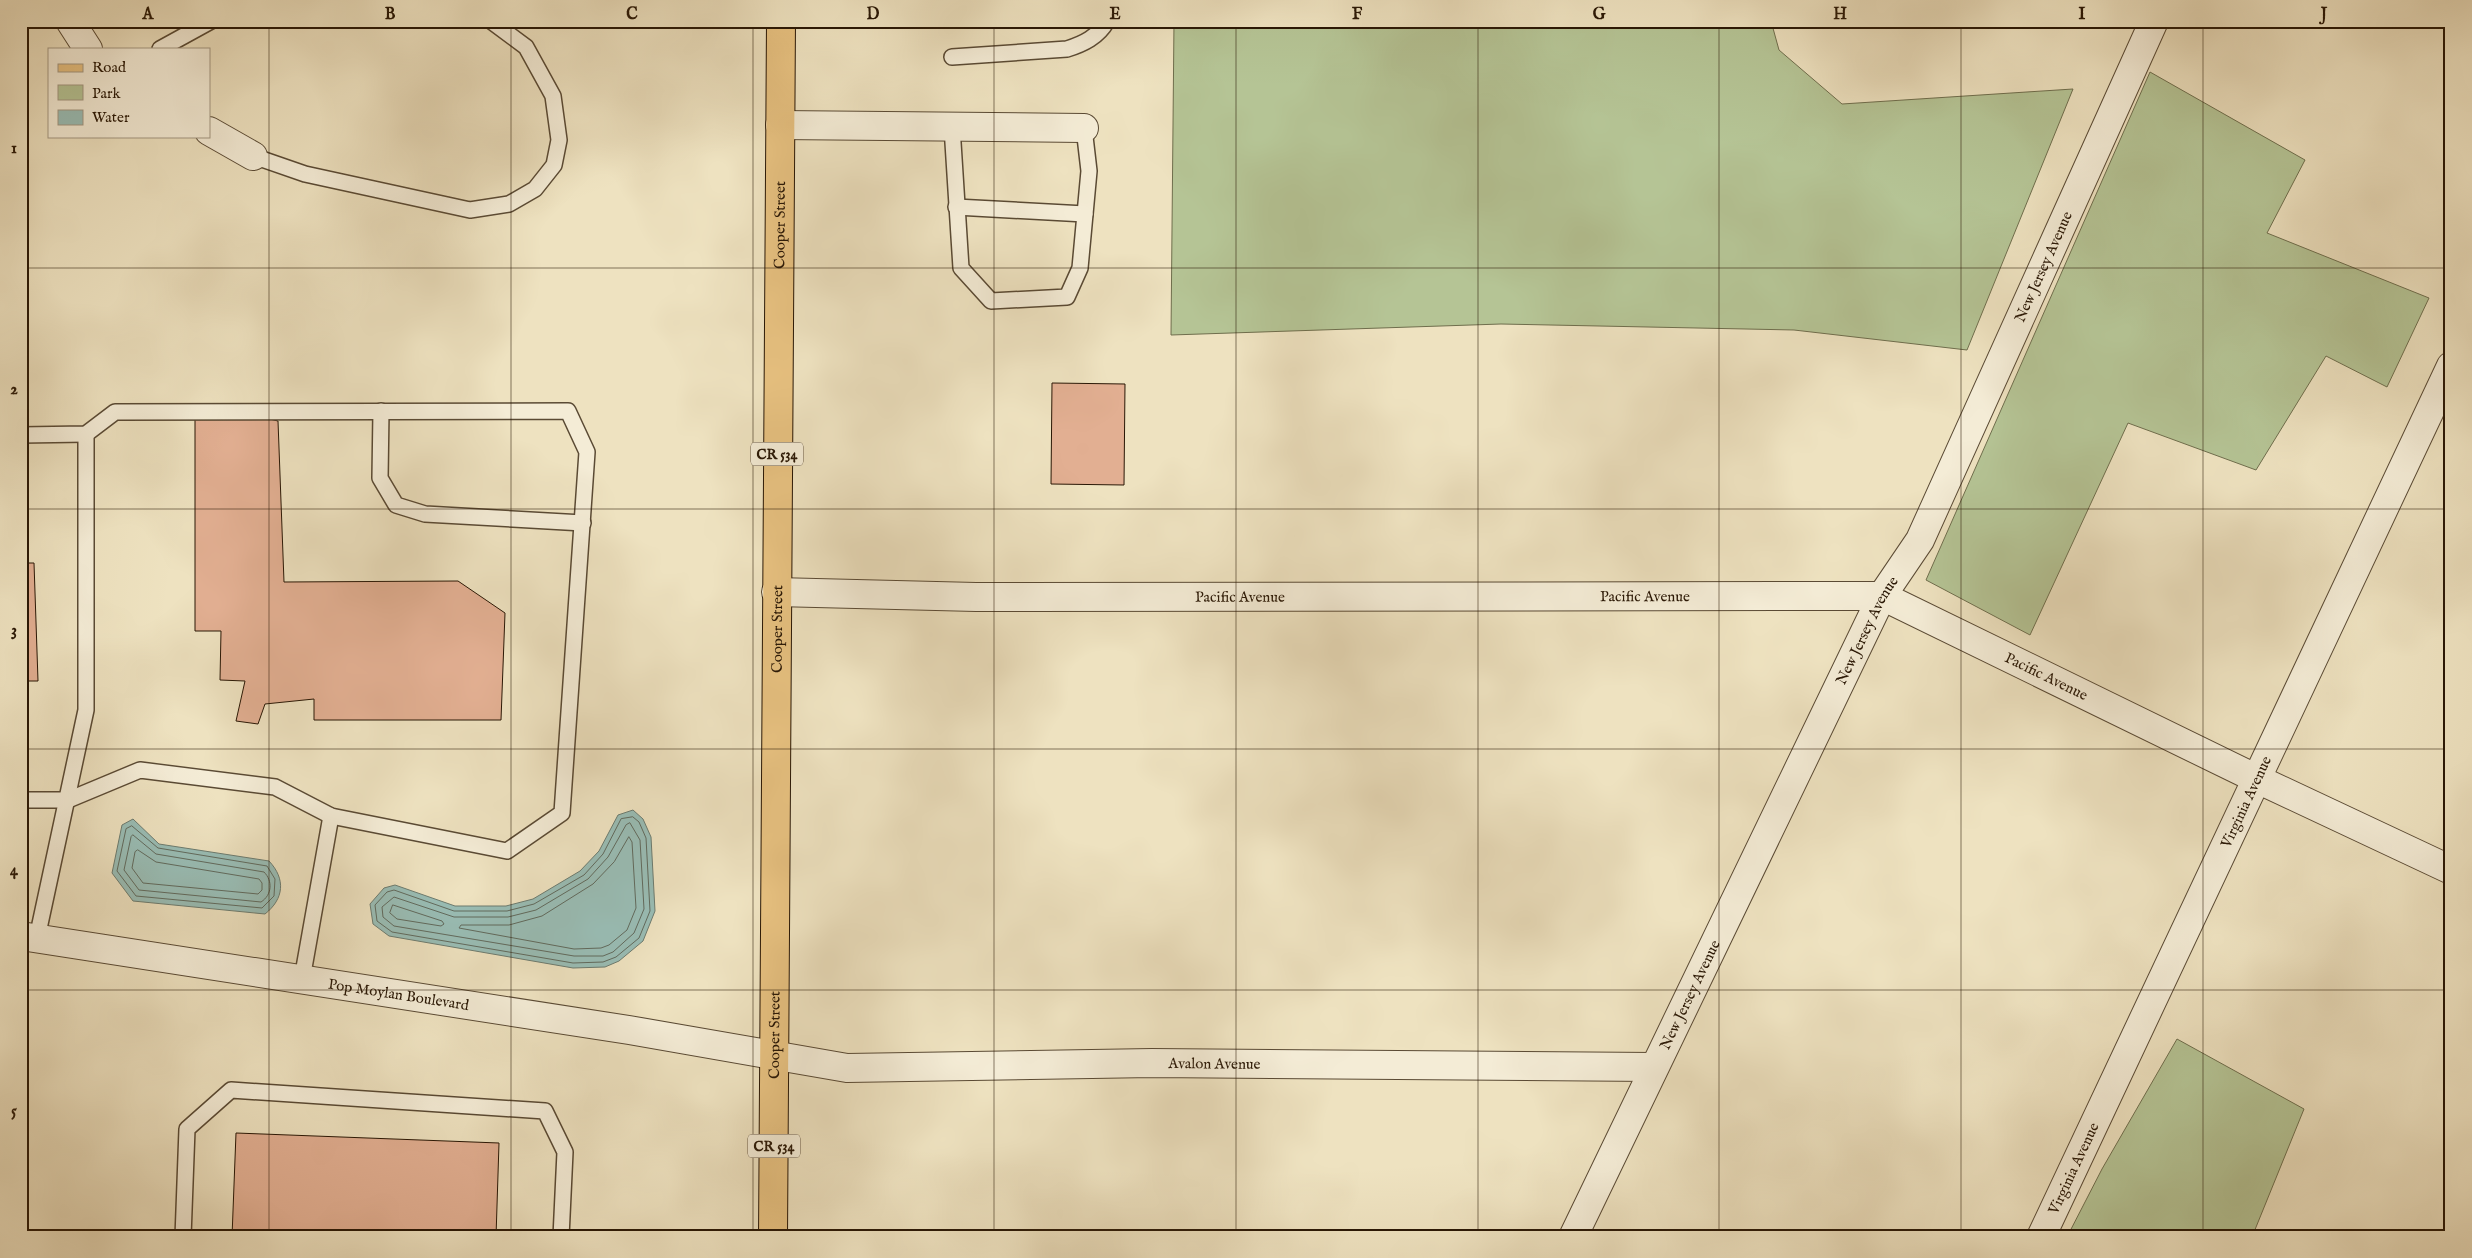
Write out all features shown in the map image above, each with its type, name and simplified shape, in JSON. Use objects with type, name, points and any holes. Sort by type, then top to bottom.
[{"type":"main road","name":"Cooper Street","points":[[773,1237],[781,21]]},
{"type":"street","points":[[70,21],[87,48]]},
{"type":"street","name":"New Jersey Avenue","points":[[1573,1237],[1882,596],[1920,540],[2154,21]]},
{"type":"street","points":[[780,125],[1084,128]]},
{"type":"street","points":[[210,132],[253,156]]},
{"type":"street","name":"Virginia Avenue","points":[[2040,1237],[2451,366]]},
{"type":"street","name":"Pacific Avenue","points":[[776,592],[976,597],[1882,596],[2255,778],[2451,870]]},
{"type":"street","name":"Pop Moylan Boulevard","points":[[29,937],[629,1030],[775,1056]]},
{"type":"street","name":"Avalon Avenue","points":[[775,1056],[846,1068],[1152,1063],[1654,1067]]},
{"type":"lane","points":[[162,48],[212,21]]},
{"type":"lane","points":[[253,156],[305,174],[470,210],[509,204],[535,189],[554,165],[559,140],[553,96],[526,47],[491,21]]},
{"type":"lane","points":[[952,57],[1067,49],[1081,45],[1096,35],[1107,21]]},
{"type":"lane","points":[[952,127],[961,268],[991,301],[1067,297],[1080,268],[1089,171],[1084,128]]},
{"type":"lane","points":[[956,207],[1085,214]]},
{"type":"lane","points":[[381,411],[380,478],[396,505],[425,514],[583,523]]},
{"type":"lane","points":[[21,435],[86,434],[116,412],[568,411],[587,452],[562,813],[507,852],[331,816],[275,787],[140,770],[68,800],[21,800]]},
{"type":"lane","points":[[29,937],[68,800],[86,710],[86,434]]},
{"type":"lane","points":[[302,979],[331,816]]},
{"type":"lane","points":[[183,1237],[187,1129],[231,1090],[545,1111],[564,1152],[561,1237]]},
{"type":"green space","points":[[1174,21],[1771,21],[1779,50],[1842,104],[2073,89],[1967,350],[1794,330],[1501,324],[1171,335]]},
{"type":"green space","points":[[2150,72],[2305,160],[2267,233],[2429,298],[2387,387],[2326,356],[2256,470],[2128,423],[2030,635],[1926,580]]},
{"type":"green space","points":[[2177,1039],[2304,1109],[2252,1237],[2067,1237],[2102,1169]]},
{"type":"water","points":[[633,810],[643,819],[651,837],[655,911],[643,941],[619,961],[605,967],[573,968],[389,936],[373,924],[370,904],[384,888],[395,885],[455,906],[506,906],[533,899],[580,871],[599,851],[618,815]]},
{"type":"water","points":[[133,819],[159,844],[269,861],[280,882],[279,895],[276,902],[265,914],[133,901],[112,873],[122,825]]},
{"type":"building","points":[[1052,383],[1125,384],[1124,485],[1051,484]]},
{"type":"building","points":[[241,412],[278,421],[284,582],[458,581],[505,613],[501,720],[314,720],[314,699],[265,704],[258,724],[236,721],[245,681],[220,680],[221,631],[195,631],[195,415]]},
{"type":"building","points":[[21,563],[34,563],[38,681],[21,681]]},
{"type":"building","points":[[236,1133],[499,1143],[496,1237],[232,1237]]}]
